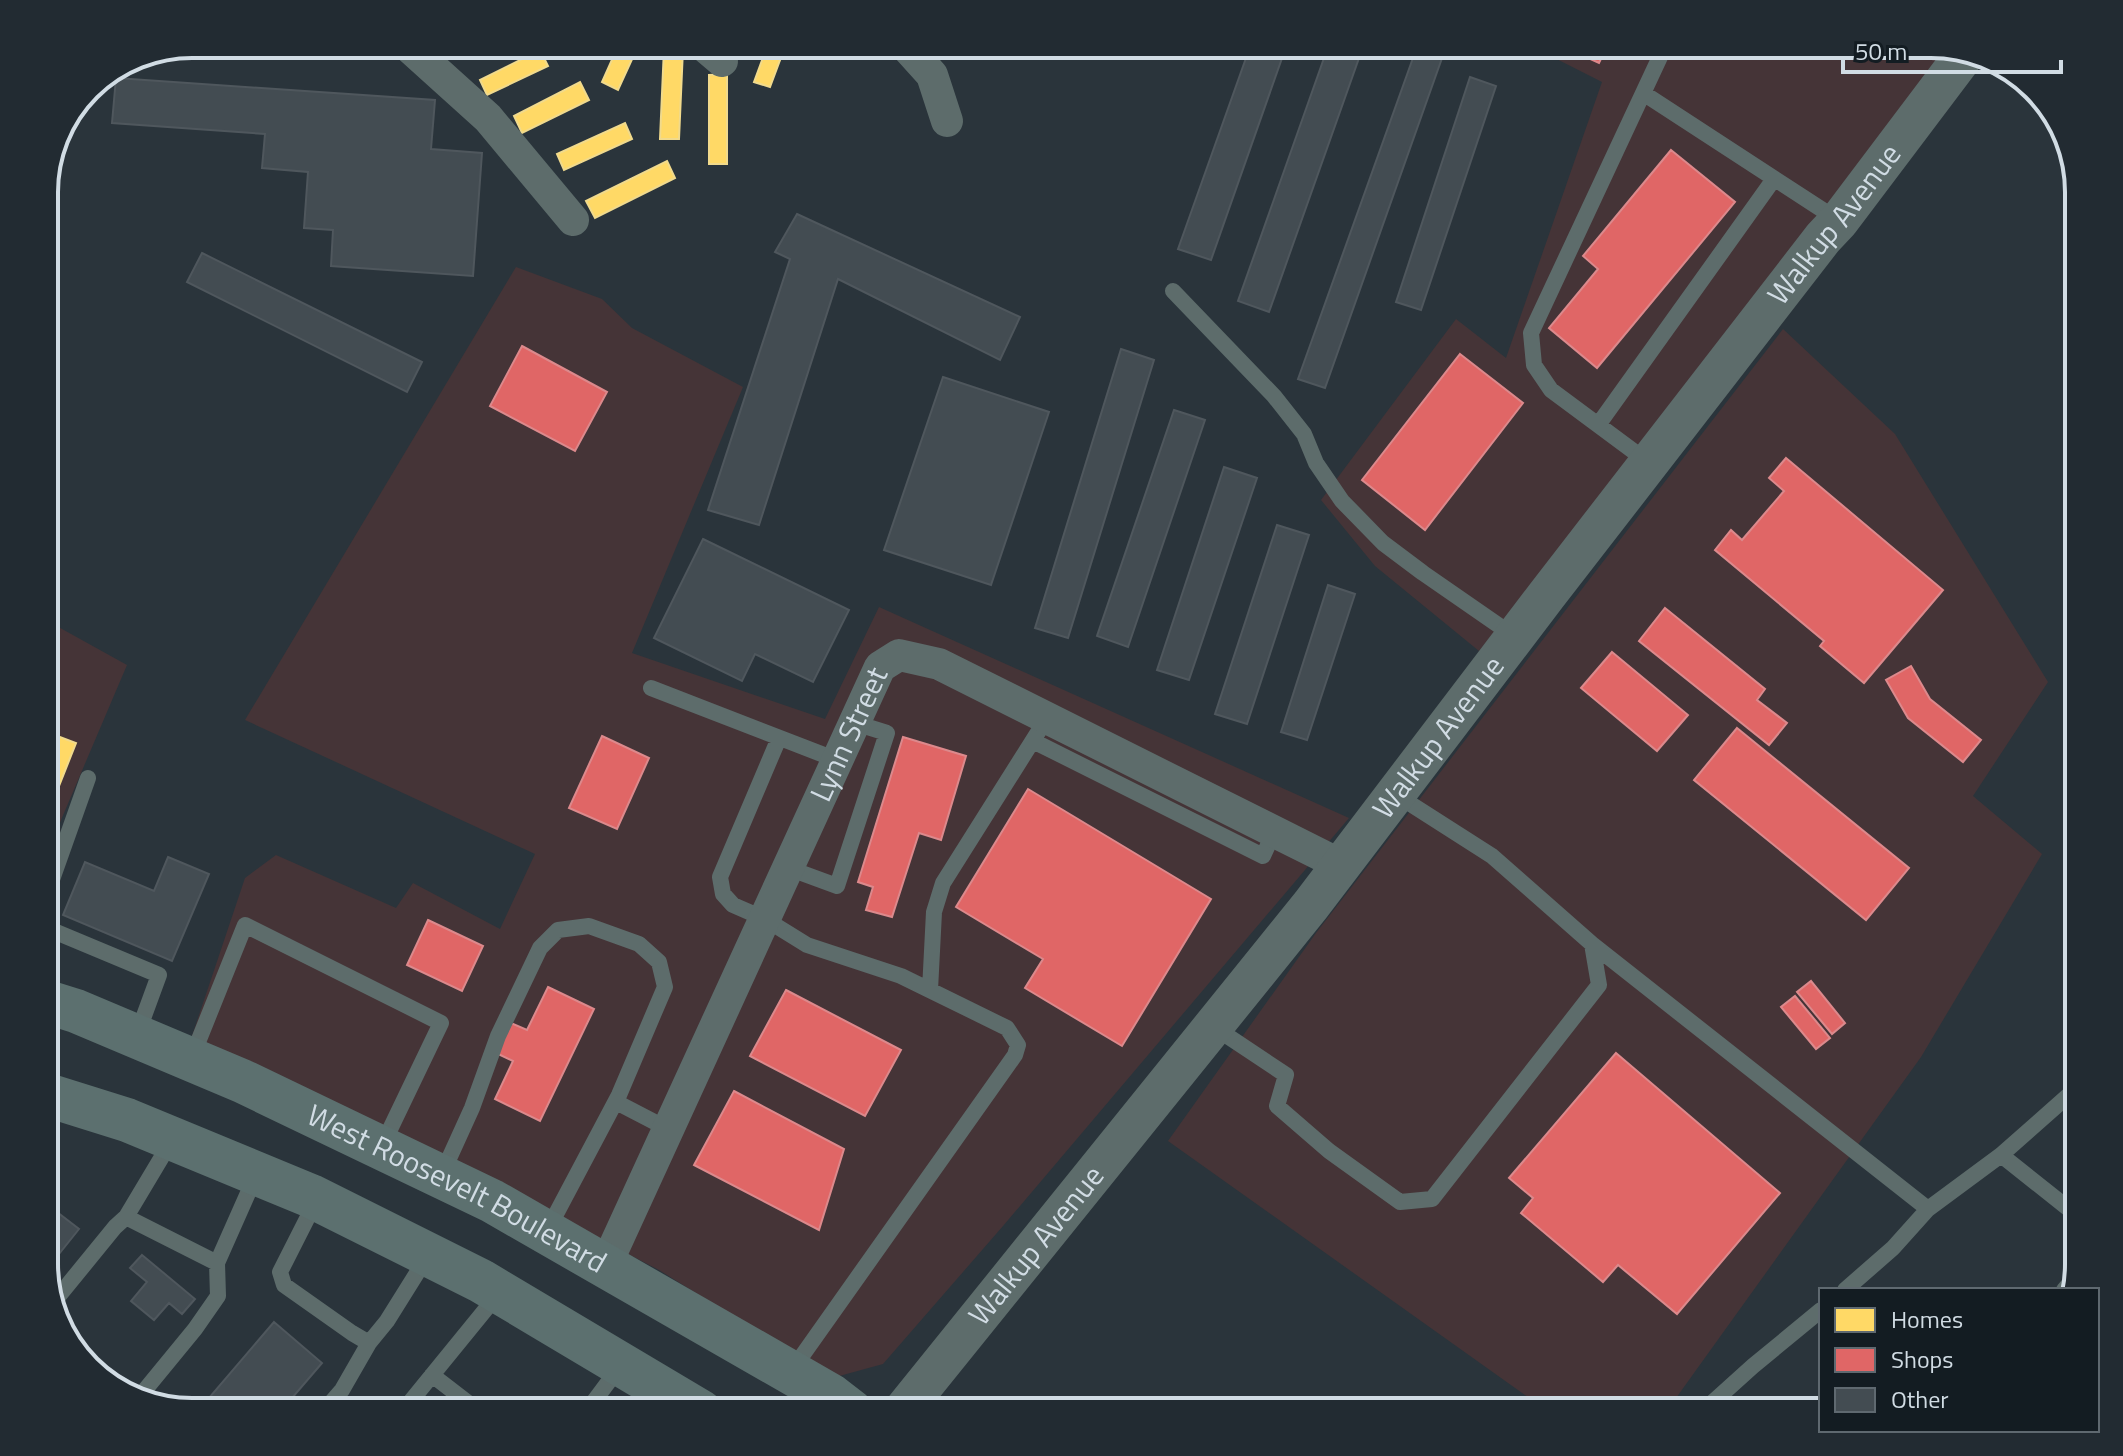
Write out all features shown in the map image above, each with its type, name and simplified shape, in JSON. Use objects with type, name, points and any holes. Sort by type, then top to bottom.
[{"type":"highway","name":"West Roosevelt Boulevard","points":[[58,1005],[242,1081],[492,1201],[834,1398]]},
{"type":"highway","points":[[58,1108],[127,1120],[317,1199],[500,1292],[678,1398]]},
{"type":"street","points":[[422,58],[488,118],[573,220]]},
{"type":"street","points":[[917,58],[932,75],[947,121]]},
{"type":"street","name":"Walkup Avenue","points":[[913,1398],[1341,865],[1959,62]]},
{"type":"street","name":"Lynn Street","points":[[605,1267],[880,667],[899,655],[939,664],[1040,730],[1274,832],[1341,865]]},
{"type":"lane","points":[[1649,463],[1551,390],[1534,365],[1531,333],[1659,58]]},
{"type":"lane","points":[[1643,93],[1839,221]]},
{"type":"lane","points":[[1598,425],[1774,179]]},
{"type":"lane","points":[[1173,291],[1274,396],[1304,434],[1316,463],[1342,501],[1383,543],[1515,637]]},
{"type":"lane","points":[[651,688],[837,760]]},
{"type":"lane","points":[[788,868],[837,886],[887,733],[855,723]]},
{"type":"lane","points":[[930,990],[934,912],[943,883],[1040,730]]},
{"type":"lane","points":[[779,738],[720,877],[723,894],[733,905],[765,919],[807,945],[901,976],[1007,1028],[1018,1045],[1015,1055],[790,1372]]},
{"type":"lane","points":[[58,863],[88,778]]},
{"type":"lane","points":[[1395,794],[1492,856],[1592,944],[1928,1209]]},
{"type":"lane","points":[[191,1059],[245,925],[441,1023],[382,1148]]},
{"type":"lane","points":[[441,1176],[472,1108],[498,1036],[540,948],[558,930],[589,926],[639,944],[659,962],[665,987],[616,1102],[546,1233]]},
{"type":"lane","points":[[58,933],[159,975],[137,1036]]},
{"type":"lane","points":[[1212,1027],[1286,1075],[1277,1106],[1329,1151],[1400,1202],[1432,1199],[1599,985],[1592,944]]},
{"type":"lane","points":[[1847,1288],[1893,1248],[1928,1209],[2001,1155],[2065,1098]]},
{"type":"lane","points":[[616,1102],[668,1129]]},
{"type":"lane","points":[[62,1292],[126,1217],[173,1139]]},
{"type":"lane","points":[[2001,1155],[2065,1206]]},
{"type":"lane","points":[[146,1389],[218,1296],[217,1263],[257,1174]]},
{"type":"lane","points":[[317,1199],[280,1272],[284,1285],[369,1343]]},
{"type":"lane","points":[[126,1217],[217,1263]]},
{"type":"lane","points":[[335,1398],[428,1255]]},
{"type":"lane","points":[[413,1398],[500,1292]]},
{"type":"lane","points":[[1718,1398],[1819,1312]]},
{"type":"lane","points":[[596,1398],[621,1364]]},
{"type":"lane","points":[[432,1375],[462,1398]]},
{"type":"shaded area","points":[[1555,58],[1949,59],[1571,546],[1479,651],[1375,566],[1321,500],[1456,319],[1506,358],[1602,82]]},
{"type":"shaded area","points":[[516,267],[602,299],[632,328],[743,387],[632,653],[825,719],[879,607],[1349,818],[883,1364],[832,1378],[659,1270],[502,1189],[191,1039],[245,878],[276,855],[396,908],[413,883],[500,929],[535,854],[245,720]]},
{"type":"shaded area","points":[[1783,329],[1895,434],[2048,682],[1973,796],[2042,854],[1921,1057],[1676,1398],[1529,1398],[1168,1141],[1316,933]]},
{"type":"shaded area","points":[[58,627],[127,665],[58,827]]},
{"type":"building: Homes","points":[[524,58],[544,58],[548,66],[487,95],[480,80]]},
{"type":"building: Homes","points":[[613,58],[633,58],[618,90],[602,82]]},
{"type":"building: Homes","points":[[664,58],[683,58],[679,139],[660,139]]},
{"type":"building: Homes","points":[[763,58],[781,58],[770,87],[754,82]]},
{"type":"building: Homes","points":[[727,74],[727,164],[709,164],[709,75]]},
{"type":"building: Homes","points":[[580,82],[589,100],[522,133],[514,116]]},
{"type":"building: Homes","points":[[625,123],[632,139],[564,170],[557,154]]},
{"type":"building: Homes","points":[[667,161],[675,178],[595,218],[586,201]]},
{"type":"building: Homes","points":[[58,736],[76,743],[58,789]]},
{"type":"building: Shops","points":[[1671,150],[1735,202],[1597,368],[1549,328],[1598,269],[1583,256]]},
{"type":"building: Shops","points":[[522,346],[607,392],[575,451],[490,406]]},
{"type":"building: Shops","points":[[1460,354],[1523,403],[1425,530],[1362,480]]},
{"type":"building: Shops","points":[[1786,458],[1943,590],[1864,683],[1820,646],[1824,641],[1715,550],[1731,530],[1742,540],[1784,491],[1769,478]]},
{"type":"building: Shops","points":[[1665,608],[1765,689],[1757,700],[1787,723],[1769,745],[1639,641]]},
{"type":"building: Shops","points":[[1612,652],[1688,715],[1657,751],[1581,688]]},
{"type":"building: Shops","points":[[1911,666],[1930,699],[1981,740],[1963,762],[1908,718],[1886,680]]},
{"type":"building: Shops","points":[[1737,728],[1909,868],[1866,920],[1694,780]]},
{"type":"building: Shops","points":[[602,736],[649,758],[617,829],[569,808]]},
{"type":"building: Shops","points":[[903,737],[966,756],[941,840],[919,833],[892,917],[866,910],[873,887],[858,882]]},
{"type":"building: Shops","points":[[1028,789],[1211,899],[1122,1046],[1025,988],[1043,959],[956,907]]},
{"type":"building: Shops","points":[[428,920],[483,946],[462,991],[407,965]]},
{"type":"building: Shops","points":[[1811,981],[1845,1023],[1832,1034],[1797,992]]},
{"type":"building: Shops","points":[[548,987],[594,1009],[540,1121],[495,1099],[513,1061],[496,1053],[511,1023],[527,1030]]},
{"type":"building: Shops","points":[[786,990],[901,1050],[865,1116],[750,1056]]},
{"type":"building: Shops","points":[[1795,996],[1830,1038],[1816,1049],[1781,1007]]},
{"type":"building: Shops","points":[[1616,1053],[1780,1193],[1677,1314],[1618,1265],[1603,1282],[1521,1213],[1533,1198],[1509,1178]]},
{"type":"building: Shops","points":[[734,1091],[844,1149],[819,1230],[694,1165]]},
{"type":"building: Other","points":[[1246,58],[1282,58],[1211,260],[1178,249]]},
{"type":"building: Other","points":[[1324,58],[1359,58],[1269,312],[1238,301]]},
{"type":"building: Other","points":[[1413,58],[1442,58],[1325,388],[1298,379]]},
{"type":"building: Other","points":[[1470,77],[1496,86],[1421,310],[1396,302]]},
{"type":"building: Other","points":[[123,78],[435,100],[431,149],[482,153],[473,276],[331,266],[333,230],[304,228],[308,172],[262,168],[265,134],[112,123],[116,83]]},
{"type":"building: Other","points":[[797,214],[1020,317],[1000,360],[838,279],[759,525],[708,510],[790,259],[775,252]]},
{"type":"building: Other","points":[[202,253],[422,362],[407,392],[187,282]]},
{"type":"building: Other","points":[[1121,349],[1154,360],[1068,638],[1035,628]]},
{"type":"building: Other","points":[[943,377],[1049,412],[991,585],[884,550]]},
{"type":"building: Other","points":[[1174,410],[1205,420],[1128,647],[1097,636]]},
{"type":"building: Other","points":[[1224,467],[1257,478],[1189,680],[1157,670]]},
{"type":"building: Other","points":[[1277,525],[1309,535],[1247,724],[1215,714]]},
{"type":"building: Other","points":[[703,539],[849,610],[813,682],[755,654],[742,681],[654,638]]},
{"type":"building: Other","points":[[1328,585],[1355,594],[1307,740],[1281,732]]},
{"type":"building: Other","points":[[168,857],[209,874],[172,961],[63,915],[85,862],[154,891]]},
{"type":"building: Other","points":[[58,1213],[79,1229],[58,1255]]},
{"type":"building: Other","points":[[142,1255],[195,1299],[182,1314],[169,1303],[154,1320],[131,1301],[147,1282],[130,1268]]},
{"type":"building: Other","points":[[274,1322],[322,1363],[292,1398],[209,1398]]}]
